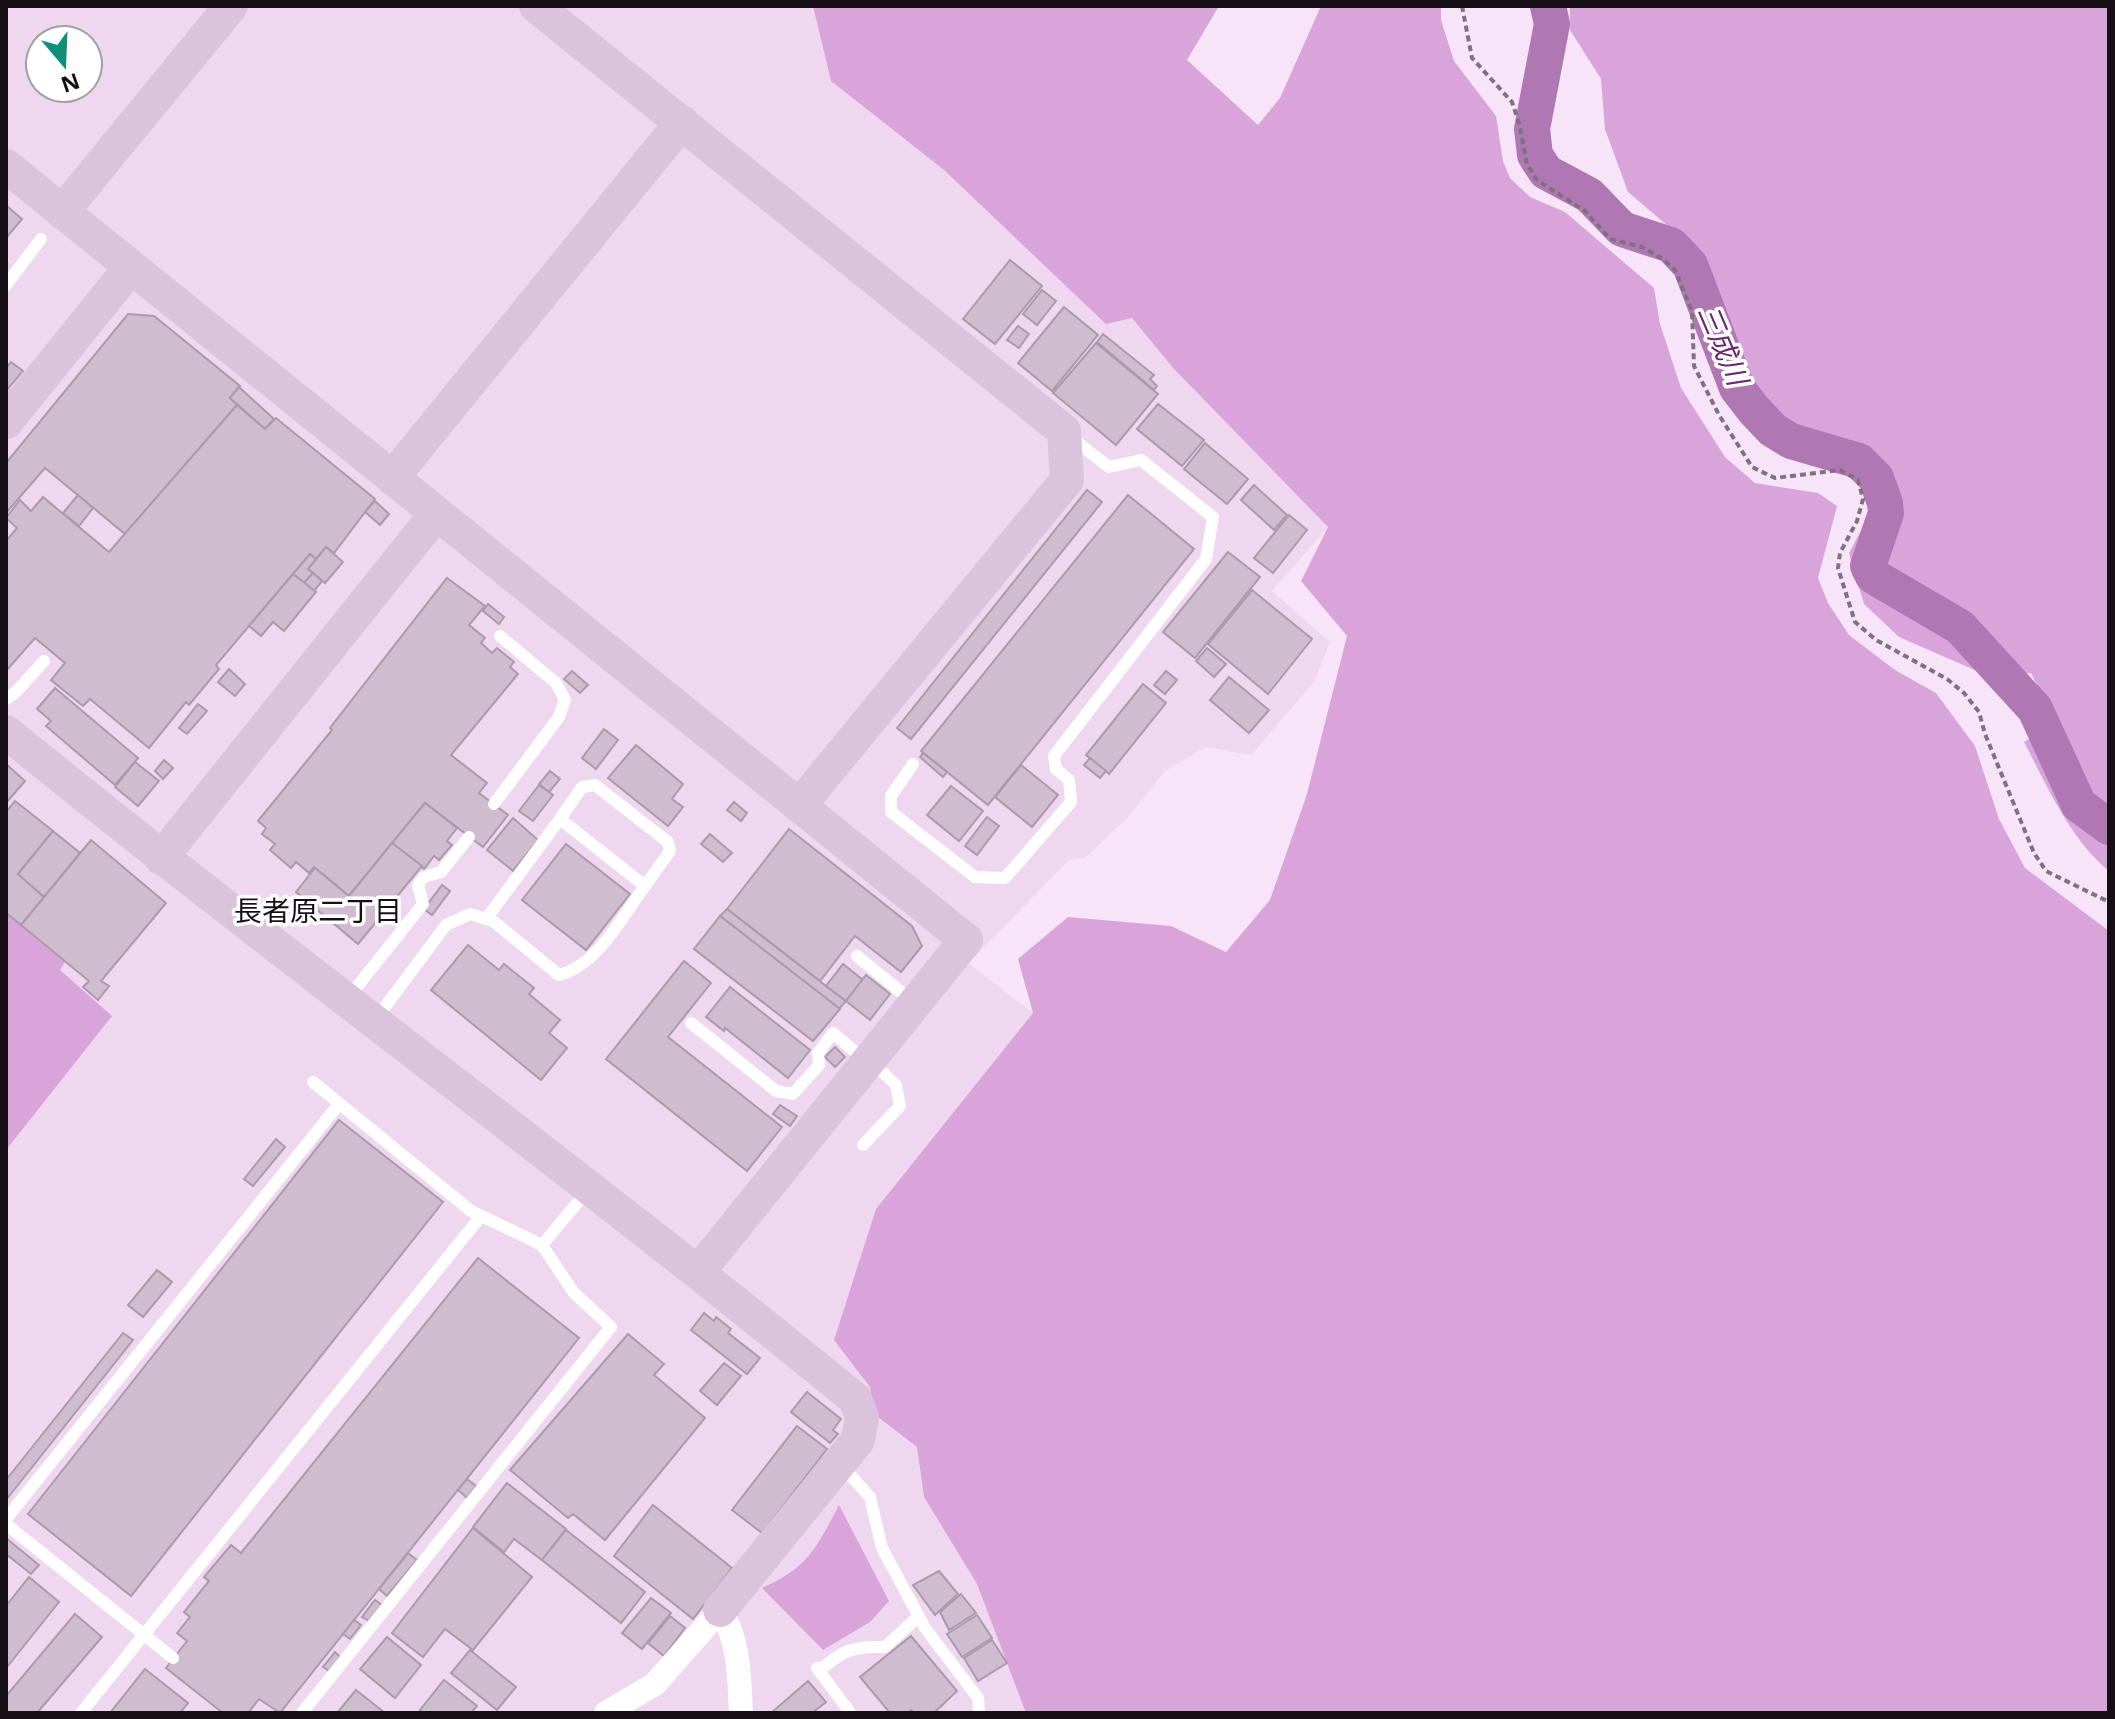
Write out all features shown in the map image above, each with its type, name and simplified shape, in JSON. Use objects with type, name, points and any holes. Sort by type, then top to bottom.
[{"type":"street","points":[[62,212],[231,6]]},
{"type":"street","points":[[536,6],[1064,431],[1067,480],[799,806]]},
{"type":"street","points":[[392,478],[682,122]]},
{"type":"street","points":[[6,166],[966,940],[699,1271]]},
{"type":"street","points":[[6,422],[130,268]]},
{"type":"street","points":[[161,858],[436,514]]},
{"type":"street","points":[[6,732],[161,858],[699,1271],[855,1399],[862,1417],[858,1440],[840,1463],[655,1684],[606,1713]]},
{"type":"street","points":[[720,1610],[728,1622],[736,1651],[741,1713]]},
{"type":"lane","points":[[6,285],[41,239]]},
{"type":"lane","points":[[913,764],[891,796],[891,812],[975,877],[1005,878],[1071,802],[1069,780],[1056,769],[1054,756],[1206,559],[1213,517],[1141,460],[1109,467],[1064,431]]},
{"type":"lane","points":[[494,804],[559,717],[565,700],[556,683],[500,636]]},
{"type":"lane","points":[[6,699],[44,661]]},
{"type":"lane","points":[[374,1021],[446,925],[470,914],[486,919],[493,921],[559,975],[573,971],[592,956],[645,886],[670,851],[668,842],[595,785],[582,787],[486,919]]},
{"type":"lane","points":[[560,819],[645,886]]},
{"type":"lane","points":[[346,1000],[423,904],[418,885],[424,877],[441,872],[469,837]]},
{"type":"lane","points":[[857,956],[915,1003]]},
{"type":"lane","points":[[691,1023],[776,1091],[793,1094],[819,1065],[818,1053],[833,1033],[896,1085],[900,1106],[863,1145]]},
{"type":"lane","points":[[302,1713],[611,1327],[574,1293],[542,1245],[471,1211],[313,1082]]},
{"type":"lane","points":[[173,1658],[6,1522],[339,1104]]},
{"type":"lane","points":[[542,1245],[590,1187]]},
{"type":"lane","points":[[81,1713],[481,1216]]},
{"type":"lane","points":[[840,1463],[870,1497],[882,1548],[919,1616],[978,1698],[979,1713]]},
{"type":"lane","points":[[847,1713],[849,1711],[818,1669],[839,1654],[858,1646],[885,1647],[919,1616]]},
{"type":"path","points":[[1462,6],[1472,58],[1512,102],[1527,164],[1537,180],[1585,211],[1610,239],[1642,247],[1675,270],[1692,311],[1694,366],[1719,415],[1752,467],[1775,478],[1840,470],[1858,480],[1863,499],[1857,521],[1840,553],[1838,568],[1855,622],[1876,640],[1947,679],[1964,693],[1979,712],[2023,827],[2046,871],[2109,902]]},
{"type":"shaded area","points":[[6,6],[813,6],[831,81],[1132,318],[1174,369],[1328,527],[1272,591],[1330,642],[1314,682],[1251,755],[1206,747],[1165,771],[1128,817],[1085,858],[1069,860],[968,963],[1033,1013],[877,1209],[834,1339],[870,1387],[874,1414],[917,1447],[924,1497],[977,1584],[1026,1713],[6,1713]]},
{"type":"shaded area","points":[[813,6],[1219,6],[1187,60],[1258,125],[1280,98],[1321,6],[1441,6],[1441,20],[1454,61],[1496,116],[1503,161],[1510,178],[1530,197],[1565,212],[1654,288],[1660,324],[1681,388],[1725,457],[1755,483],[1818,493],[1837,506],[1818,578],[1828,603],[1849,635],[1895,670],[1936,693],[1975,746],[1999,819],[2025,868],[2109,931],[2109,1713],[1026,1713],[977,1584],[924,1497],[917,1447],[874,1414],[870,1387],[834,1340],[876,1209],[1033,1013],[1018,959],[1068,917],[1171,926],[1226,952],[1270,900],[1307,794],[1347,636],[1301,581],[1328,527],[1174,369],[1132,318],[1106,324],[944,170],[831,81]]},
{"type":"shaded area","points":[[1570,6],[2109,6],[2109,871],[2095,859],[2071,828],[2024,742],[2057,723],[2031,673],[1986,675],[1899,637],[1864,604],[1849,553],[1880,495],[1864,469],[1763,442],[1738,409],[1707,348],[1692,265],[1675,232],[1628,192],[1605,129],[1601,79],[1570,30]]},
{"type":"shaded area","points":[[6,914],[65,962],[60,970],[112,1016],[6,1150]]},
{"type":"shaded area","points":[[839,1505],[889,1601],[870,1622],[823,1650],[762,1588],[791,1572],[810,1555]]},
{"type":"building","points":[[8,207],[22,219],[6,238],[6,209]]},
{"type":"building","points":[[1010,260],[1042,286],[995,344],[963,319]]},
{"type":"building","points":[[1042,290],[1056,301],[1037,325],[1023,314]]},
{"type":"building","points":[[1064,307],[1098,335],[1052,391],[1018,363]]},
{"type":"building","points":[[128,314],[154,316],[240,386],[230,398],[237,405],[125,534],[45,468],[6,513],[6,463]]},
{"type":"building","points":[[1018,326],[1029,334],[1019,348],[1007,340]]},
{"type":"building","points":[[1103,334],[1154,375],[1150,379],[1157,386],[1154,390],[1097,342]]},
{"type":"building","points":[[1096,343],[1158,394],[1116,445],[1053,393]]},
{"type":"building","points":[[11,362],[23,371],[7,390],[6,368]]},
{"type":"building","points":[[239,387],[274,419],[265,429],[230,398]]},
{"type":"building","points":[[1158,404],[1204,440],[1182,466],[1137,429]]},
{"type":"building","points":[[237,405],[265,429],[276,418],[375,499],[334,553],[326,547],[316,559],[310,554],[216,665],[219,669],[189,705],[186,702],[149,748],[90,699],[83,706],[51,680],[65,663],[35,638],[6,671],[6,541],[17,528],[6,518],[20,500],[31,511],[43,497],[109,552]]},
{"type":"building","points":[[1205,443],[1248,479],[1227,504],[1184,469]]},
{"type":"building","points":[[1254,485],[1287,515],[1274,530],[1241,500]]},
{"type":"building","points":[[1087,490],[1102,502],[911,739],[897,728]]},
{"type":"building","points":[[78,495],[93,508],[79,526],[63,513]]},
{"type":"building","points":[[1128,495],[1194,549],[988,805],[921,751]]},
{"type":"building","points":[[375,501],[389,514],[380,525],[365,512]]},
{"type":"building","points":[[1289,515],[1307,530],[1273,573],[1254,558]]},
{"type":"building","points":[[326,547],[343,562],[325,583],[308,569]]},
{"type":"building","points":[[1228,552],[1260,577],[1195,658],[1163,632]]},
{"type":"building","points":[[310,554],[316,559],[308,569],[313,573],[304,583],[293,574]]},
{"type":"building","points":[[313,573],[322,581],[314,591],[304,583]]},
{"type":"building","points":[[293,574],[316,592],[284,631],[273,622],[261,636],[249,626]]},
{"type":"building","points":[[447,578],[485,606],[469,625],[485,638],[481,643],[492,653],[497,648],[514,662],[510,667],[518,674],[451,755],[487,783],[479,793],[508,815],[483,847],[425,803],[349,896],[314,867],[309,873],[296,862],[291,868],[270,850],[275,844],[262,834],[266,828],[258,821],[332,730],[330,728]]},
{"type":"building","points":[[1252,590],[1312,639],[1268,694],[1208,644]]},
{"type":"building","points":[[488,604],[504,617],[499,624],[483,611]]},
{"type":"building","points":[[1207,648],[1226,664],[1214,677],[1196,661]]},
{"type":"building","points":[[229,669],[245,684],[235,696],[218,682]]},
{"type":"building","points":[[572,671],[588,685],[580,693],[564,679]]},
{"type":"building","points":[[1166,671],[1177,680],[1165,694],[1154,685]]},
{"type":"building","points":[[1229,677],[1269,710],[1249,733],[1210,700]]},
{"type":"building","points":[[1143,684],[1166,703],[1109,774],[1086,755]]},
{"type":"building","points":[[55,688],[138,758],[115,785],[46,726],[51,721],[37,709]]},
{"type":"building","points":[[198,704],[207,711],[187,734],[179,728]]},
{"type":"building","points":[[604,729],[618,740],[596,769],[582,758]]},
{"type":"building","points":[[636,745],[683,784],[672,799],[683,807],[668,826],[608,778]]},
{"type":"building","points":[[923,753],[947,772],[943,777],[920,757]]},
{"type":"building","points":[[1090,758],[1106,771],[1100,778],[1084,765]]},
{"type":"building","points":[[164,760],[173,768],[163,779],[155,771]]},
{"type":"building","points":[[135,762],[159,781],[138,806],[115,787]]},
{"type":"building","points":[[6,764],[25,781],[6,803]]},
{"type":"building","points":[[1021,765],[1058,795],[1032,827],[995,797]]},
{"type":"building","points":[[550,771],[560,779],[549,792],[539,784]]},
{"type":"building","points":[[539,785],[553,795],[533,821],[519,811]]},
{"type":"building","points":[[951,786],[983,811],[959,841],[927,815]]},
{"type":"building","points":[[15,801],[53,831],[18,874],[44,897],[21,925],[6,913],[6,812]]},
{"type":"building","points":[[734,802],[747,813],[741,821],[727,810]]},
{"type":"building","points":[[425,803],[457,828],[447,841],[452,845],[439,860],[434,856],[424,869],[392,843]]},
{"type":"building","points":[[987,817],[999,826],[977,855],[965,846]]},
{"type":"building","points":[[513,818],[538,840],[513,871],[487,850]]},
{"type":"building","points":[[789,829],[912,926],[922,946],[901,972],[855,936],[820,981],[727,909]]},
{"type":"building","points":[[53,831],[80,853],[44,897],[18,874]]},
{"type":"building","points":[[710,834],[732,853],[723,862],[701,844]]},
{"type":"building","points":[[91,840],[166,903],[101,981],[109,986],[98,1000],[83,987],[89,981],[21,925]]},
{"type":"building","points":[[392,843],[422,866],[358,944],[296,892],[315,868],[349,896]]},
{"type":"building","points":[[566,844],[630,894],[586,950],[522,900]]},
{"type":"building","points":[[442,885],[450,891],[432,915],[424,909]]},
{"type":"building","points":[[727,909],[846,1001],[839,1009],[720,916]]},
{"type":"building","points":[[720,916],[840,1009],[813,1041],[694,949]]},
{"type":"building","points":[[468,945],[499,970],[504,964],[534,988],[529,994],[560,1020],[549,1033],[567,1048],[541,1080],[431,990]]},
{"type":"building","points":[[684,961],[711,983],[668,1037],[782,1127],[747,1171],[606,1059]]},
{"type":"building","points":[[843,964],[863,980],[846,1001],[826,986]]},
{"type":"building","points":[[866,975],[890,994],[870,1020],[846,1001]]},
{"type":"building","points":[[730,987],[810,1050],[788,1078],[725,1028],[724,1031],[706,1017]]},
{"type":"building","points":[[835,1047],[845,1057],[835,1067],[825,1057]]},
{"type":"building","points":[[780,1105],[797,1116],[790,1126],[773,1114]]},
{"type":"building","points":[[339,1120],[443,1202],[131,1596],[28,1514]]},
{"type":"building","points":[[276,1139],[285,1147],[253,1186],[244,1179]]},
{"type":"building","points":[[478,1258],[579,1338],[280,1713],[259,1699],[248,1713],[223,1713],[166,1668],[187,1641],[177,1633],[190,1617],[184,1612],[209,1581],[204,1577],[231,1545],[241,1553]]},
{"type":"building","points":[[157,1270],[172,1282],[143,1317],[128,1305]]},
{"type":"building","points":[[704,1313],[714,1321],[716,1317],[731,1329],[728,1333],[760,1358],[747,1374],[691,1330]]},
{"type":"building","points":[[123,1333],[133,1340],[6,1500],[6,1480]]},
{"type":"building","points":[[628,1334],[664,1364],[654,1375],[705,1418],[605,1540],[573,1514],[568,1518],[510,1470]]},
{"type":"building","points":[[724,1363],[741,1376],[717,1405],[700,1391]]},
{"type":"building","points":[[807,1392],[841,1419],[833,1430],[838,1434],[830,1443],[791,1412]]},
{"type":"building","points":[[797,1426],[827,1449],[762,1533],[732,1510]]},
{"type":"building","points":[[467,1479],[476,1486],[467,1498],[458,1490]]},
{"type":"building","points":[[507,1483],[566,1529],[542,1560],[514,1539],[504,1552],[473,1527]]},
{"type":"building","points":[[653,1505],[732,1568],[693,1619],[614,1556]]},
{"type":"building","points":[[473,1528],[532,1577],[473,1650],[445,1629],[423,1657],[392,1633]]},
{"type":"building","points":[[566,1530],[645,1592],[621,1623],[542,1560]]},
{"type":"building","points":[[6,1538],[39,1565],[31,1574],[6,1554]]},
{"type":"building","points":[[408,1553],[417,1560],[387,1596],[379,1589]]},
{"type":"building","points":[[939,1571],[958,1594],[935,1615],[913,1585]]},
{"type":"building","points":[[29,1577],[59,1602],[7,1667],[6,1606]]},
{"type":"building","points":[[961,1594],[976,1613],[949,1630],[940,1612]]},
{"type":"building","points":[[651,1598],[671,1613],[642,1649],[622,1633]]},
{"type":"building","points":[[375,1600],[382,1605],[369,1621],[362,1617]]},
{"type":"building","points":[[75,1614],[102,1637],[37,1713],[9,1713],[6,1710],[6,1696]]},
{"type":"building","points":[[977,1615],[992,1638],[962,1657],[947,1634]]},
{"type":"building","points":[[670,1616],[685,1628],[664,1656],[648,1643]]},
{"type":"building","points":[[354,1620],[361,1625],[350,1639],[343,1634]]},
{"type":"building","points":[[911,1636],[957,1691],[934,1713],[914,1713],[911,1710],[908,1713],[890,1713],[860,1677]]},
{"type":"building","points":[[387,1637],[421,1665],[395,1698],[360,1669]]},
{"type":"building","points":[[992,1640],[1007,1663],[978,1681],[964,1658]]},
{"type":"building","points":[[470,1650],[516,1687],[497,1710],[451,1673]]},
{"type":"building","points":[[335,1652],[340,1657],[329,1671],[323,1667]]},
{"type":"building","points":[[145,1669],[188,1703],[180,1713],[110,1713]]},
{"type":"building","points":[[444,1680],[477,1706],[471,1713],[423,1713],[420,1710]]},
{"type":"building","points":[[808,1681],[826,1702],[812,1713],[771,1713]]},
{"type":"building","points":[[356,1690],[385,1713],[337,1713]]},
{"type":"waterway","name":"三成川","points":[[1548,6],[1552,24],[1532,129],[1535,155],[1546,172],[1589,195],[1622,229],[1671,245],[1690,265],[1737,388],[1773,430],[1791,441],[1859,461],[1876,478],[1886,513],[1868,566],[1873,576],[1960,627],[2035,709],[2079,805],[2109,827]]},
{"type":"district","name":"長者原二丁目","points":[[318,911]]}]
